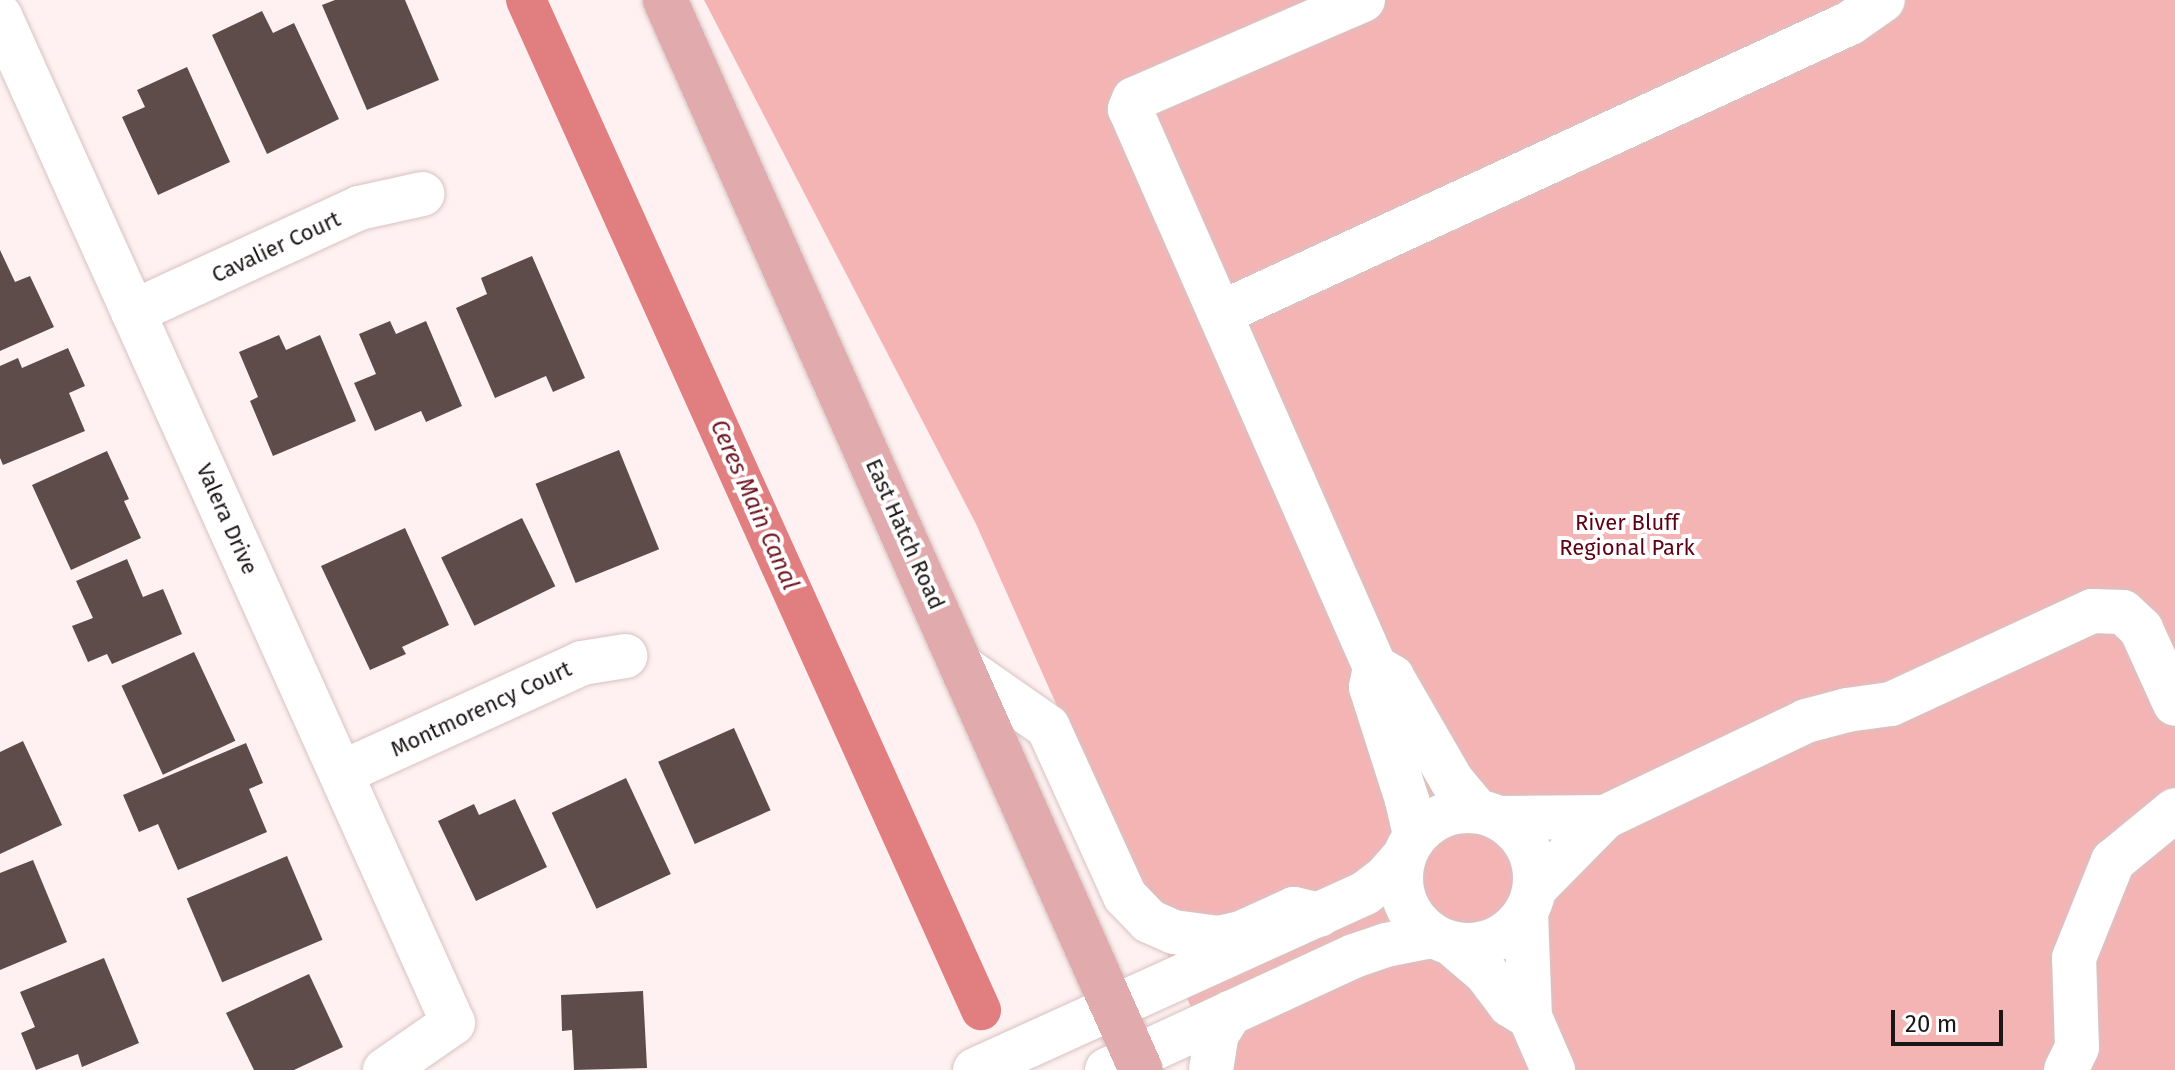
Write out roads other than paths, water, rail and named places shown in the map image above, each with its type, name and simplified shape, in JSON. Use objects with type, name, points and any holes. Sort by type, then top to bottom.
[{"type":"main road","name":"East Hatch Road","points":[[665,0],[965,669],[1113,1009],[1127,1066]]},
{"type":"street","points":[[1363,0],[1131,103],[1375,667],[1371,687],[1409,846],[1400,878],[1404,901],[1415,921],[1486,973],[1510,1005],[1530,1017]]},
{"type":"street","points":[[1221,313],[1850,23],[1883,0]]},
{"type":"street","name":"Valera Drive","points":[[0,16],[453,1023],[385,1070]]},
{"type":"street","name":"Cavalier Court","points":[[133,312],[359,208],[422,194]]},
{"type":"street","points":[[1127,1066],[1230,1013],[1354,956],[1386,945],[1442,940],[1474,946],[1494,941],[1512,930],[1530,901],[1605,817],[1806,721],[1847,710],[1891,704],[2092,611],[2123,612],[2141,629],[2175,704]]},
{"type":"street","name":"Montmorency Court","points":[[341,773],[582,663],[625,656]]},
{"type":"street","points":[[1375,667],[1392,677],[1452,781],[1488,814],[1515,829],[1527,845],[1534,863],[1530,901],[1530,1017],[1553,1070]]},
{"type":"street","points":[[965,669],[1048,727],[1125,896],[1149,921],[1174,932],[1219,938],[1241,933],[1294,909],[1319,915]]},
{"type":"street","points":[[2066,1070],[2077,1047],[2074,958],[2113,861],[2175,810]]},
{"type":"street","points":[[975,1070],[1373,889],[1433,820],[1454,811],[1605,817]]},
{"type":"street","points":[[1211,1070],[1217,1034],[1230,1013]]},
{"type":"waterway","name":"Ceres Main Canal","points":[[526,0],[981,1010]]},
{"type":"park label","name":"River Bluff Regional Park","points":[[1627,534]]}]
